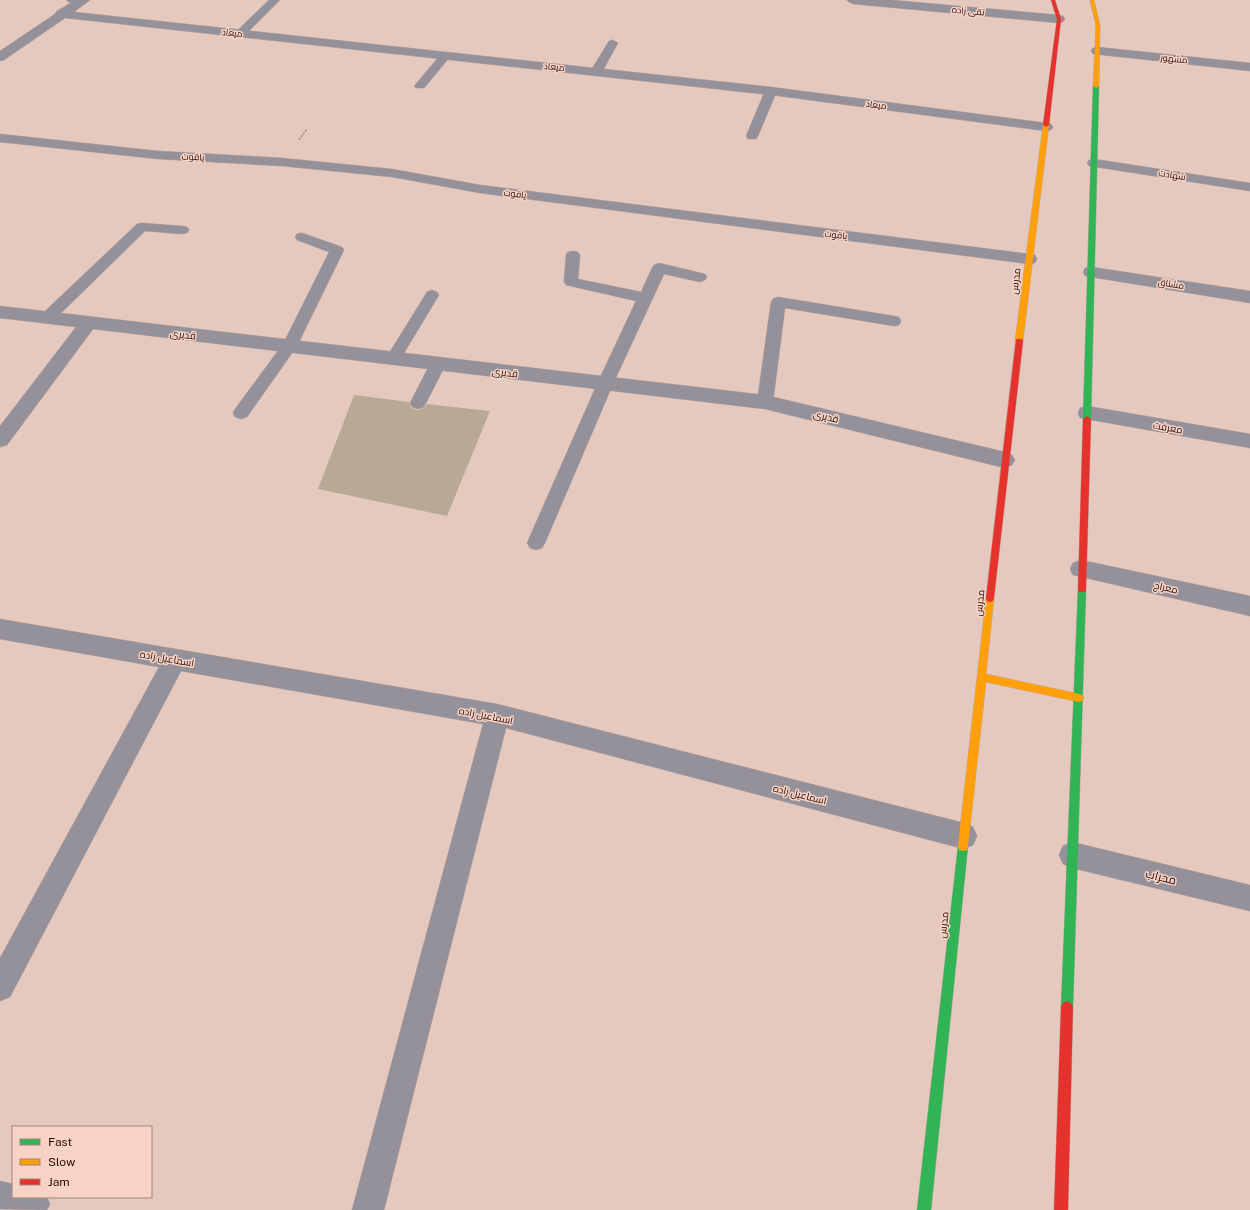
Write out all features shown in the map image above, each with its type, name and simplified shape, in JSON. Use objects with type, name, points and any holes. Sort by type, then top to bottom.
[{"type":"street","points":[[0,58],[79,0]]},
{"type":"street","name":"تقی زاده","points":[[853,0],[1059,19]]},
{"type":"street","name":"مدرس","points":[[924,1210],[1005,460],[1059,19],[1053,0]]},
{"type":"street","points":[[1061,1210],[1072,855],[1079,698],[1098,25],[1092,0]]},
{"type":"street","name":"میعاد","points":[[61,14],[771,91],[1046,127]]},
{"type":"street","name":"مشهور","points":[[1097,51],[1250,66]]},
{"type":"street","name":"یاقوت","points":[[0,138],[158,156],[282,162],[392,174],[488,190],[1029,259]]},
{"type":"street","name":"شهادت","points":[[1094,163],[1250,187]]},
{"type":"street","name":"مشتاق","points":[[1091,272],[1250,297]]},
{"type":"street","name":"قدیری","points":[[0,312],[765,402],[1005,460]]},
{"type":"street","points":[[0,440],[89,322]]},
{"type":"street","name":"معرفت","points":[[1087,413],[1250,441]]},
{"type":"street","name":"معراج","points":[[1082,569],[1250,606]]},
{"type":"street","name":"اسماعیل زاده","points":[[0,629],[496,715],[964,836]]},
{"type":"street","points":[[0,986],[175,660]]},
{"type":"street","points":[[981,677],[1079,698]]},
{"type":"street","points":[[368,1210],[496,715]]},
{"type":"street","name":"محراب","points":[[1072,855],[1250,898]]},
{"type":"lane","points":[[240,34],[275,0]]},
{"type":"lane","points":[[596,72],[613,43]]},
{"type":"lane","points":[[420,86],[445,56]]},
{"type":"lane","points":[[752,136],[771,91]]},
{"type":"lane","points":[[47,318],[142,227],[182,230]]},
{"type":"lane","points":[[241,413],[289,346],[337,250],[302,236]]},
{"type":"lane","points":[[573,255],[571,282],[645,298]]},
{"type":"lane","points":[[536,544],[605,384],[658,268],[700,277]]},
{"type":"lane","points":[[393,359],[432,295]]},
{"type":"lane","points":[[765,402],[778,302],[894,321]]},
{"type":"lane","points":[[418,403],[438,364]]},
{"type":"lane","points":[[0,1195],[36,1204]]},
{"type":"building","points":[[354,395],[409,402],[411,408],[418,410],[424,408],[427,404],[490,411],[447,516],[318,489]]},
{"type":"traffic: fast","points":[[1087,419],[1096,86]]},
{"type":"traffic: fast","points":[[1067,1007],[1082,589]]},
{"type":"traffic: fast","points":[[924,1210],[963,846]]},
{"type":"traffic: slow","points":[[1092,0],[1098,25],[1096,86]]},
{"type":"traffic: slow","points":[[1019,341],[1046,125]]},
{"type":"traffic: slow","points":[[963,846],[990,598]]},
{"type":"traffic: slow","points":[[981,677],[1079,698]]},
{"type":"traffic: jam","points":[[1046,125],[1059,19],[1053,0]]},
{"type":"traffic: jam","points":[[990,598],[1019,341]]},
{"type":"traffic: jam","points":[[1082,589],[1087,419]]},
{"type":"traffic: jam","points":[[1061,1210],[1067,1007]]}]
